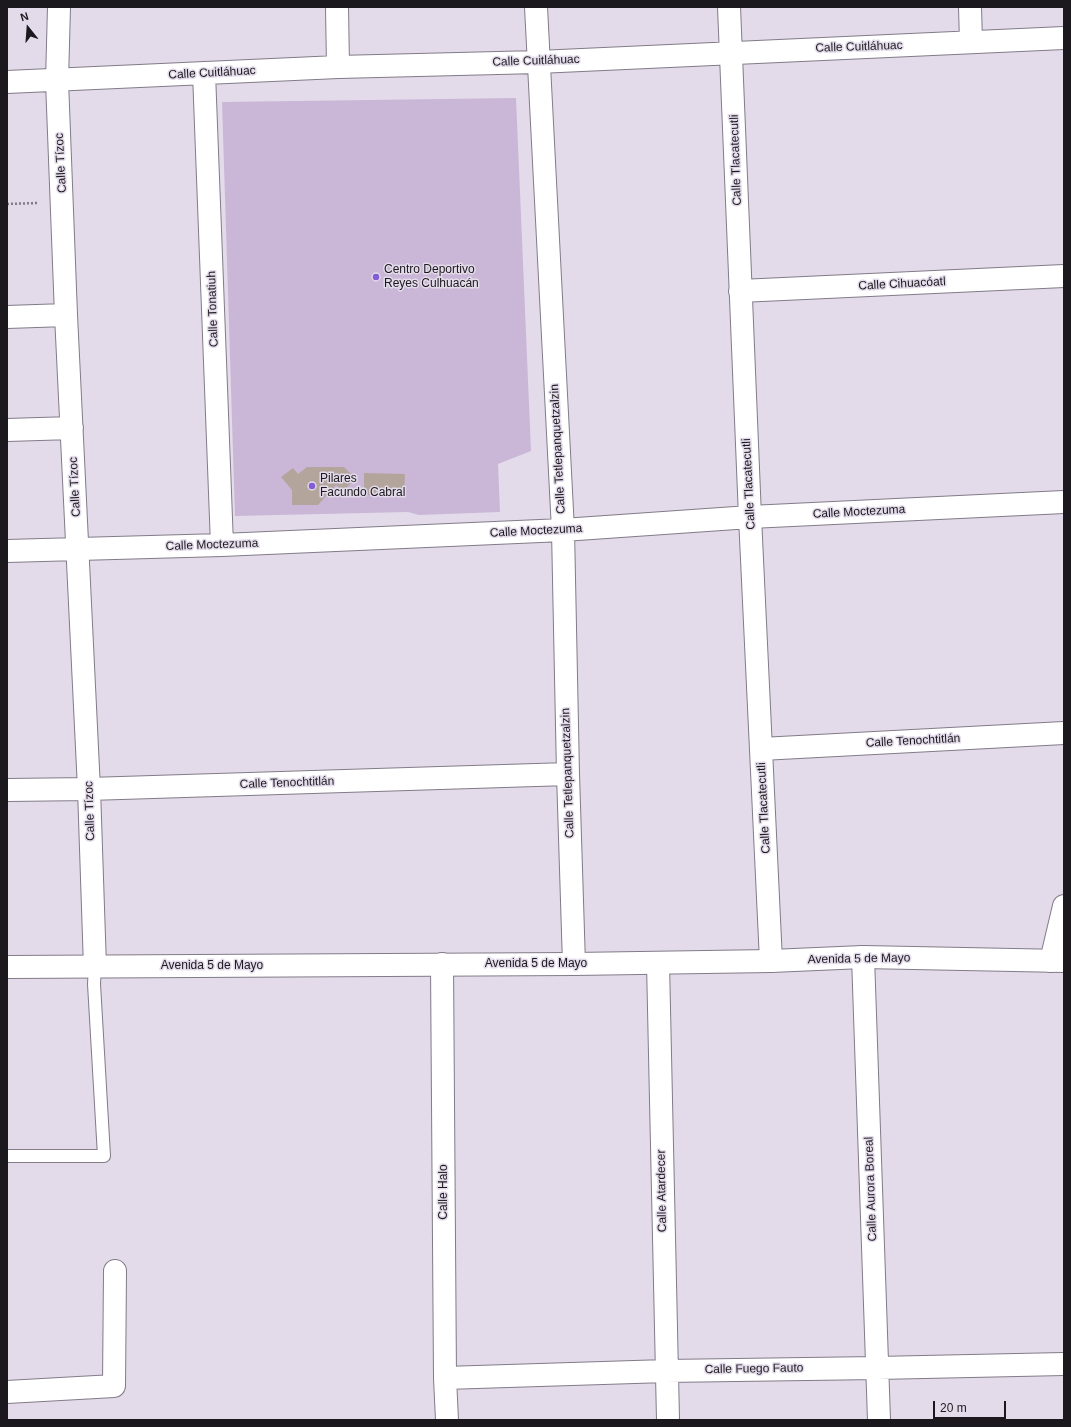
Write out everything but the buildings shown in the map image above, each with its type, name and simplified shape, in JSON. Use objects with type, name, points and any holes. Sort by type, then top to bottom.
[{"type":"street","name":"Calle Tízoc","points":[[59,7],[57,81],[63,202],[66,315],[89,790],[95,967]]},
{"type":"street","points":[[337,7],[338,67]]},
{"type":"street","name":"Calle Tetlepanquetzalzin","points":[[536,7],[563,530],[574,964]]},
{"type":"street","name":"Calle Tlacatecutli","points":[[729,7],[732,52],[740,291],[771,961]]},
{"type":"street","points":[[970,7],[971,42]]},
{"type":"street","name":"Calle Cuitláhuac","points":[[7,82],[57,81],[338,67],[538,62],[1064,38]]},
{"type":"street","name":"Calle Tonatiuh","points":[[204,73],[222,545]]},
{"type":"street","name":"Calle Cihuacóatl","points":[[740,291],[1064,276]]},
{"type":"street","points":[[7,317],[66,315]]},
{"type":"street","points":[[7,430],[72,428]]},
{"type":"street","name":"Calle Moctezuma","points":[[7,551],[222,545],[563,530],[750,517],[1064,502]]},
{"type":"street","name":"Calle Tenochtitlán","points":[[761,749],[1064,733]]},
{"type":"street","name":"Calle Tenochtitlán","points":[[7,790],[89,790],[568,774]]},
{"type":"street","points":[[1057,961],[1064,906]]},
{"type":"street","name":"Avenida 5 de Mayo","points":[[7,967],[574,964],[771,961],[863,957],[1057,961]]},
{"type":"street","name":"Calle Aurora Boreal","points":[[863,957],[879,1420]]},
{"type":"street","name":"Calle Atardecer","points":[[658,962],[668,1420]]},
{"type":"street","name":"Calle Halo","points":[[442,964],[446,1420]]},
{"type":"street","points":[[7,1392],[114,1386],[115,1270]]},
{"type":"street","name":"Calle Fuego Fauto","points":[[445,1378],[666,1370],[1064,1364]]},
{"type":"lane","points":[[7,1156],[104,1156],[94,984],[95,967]]},
{"type":"path","points":[[7,204],[63,202]]},
{"type":"shaded area","name":"Centro Deportivo Reyes Culhuacán","points":[[516,98],[531,451],[498,464],[500,512],[419,515],[408,512],[235,516],[222,102]]},
{"type":"place","name":"Centro Deportivo Reyes Culhuacán","points":[[376,277]]},
{"type":"place","name":"Pilares Facundo Cabral","points":[[312,486]]}]
